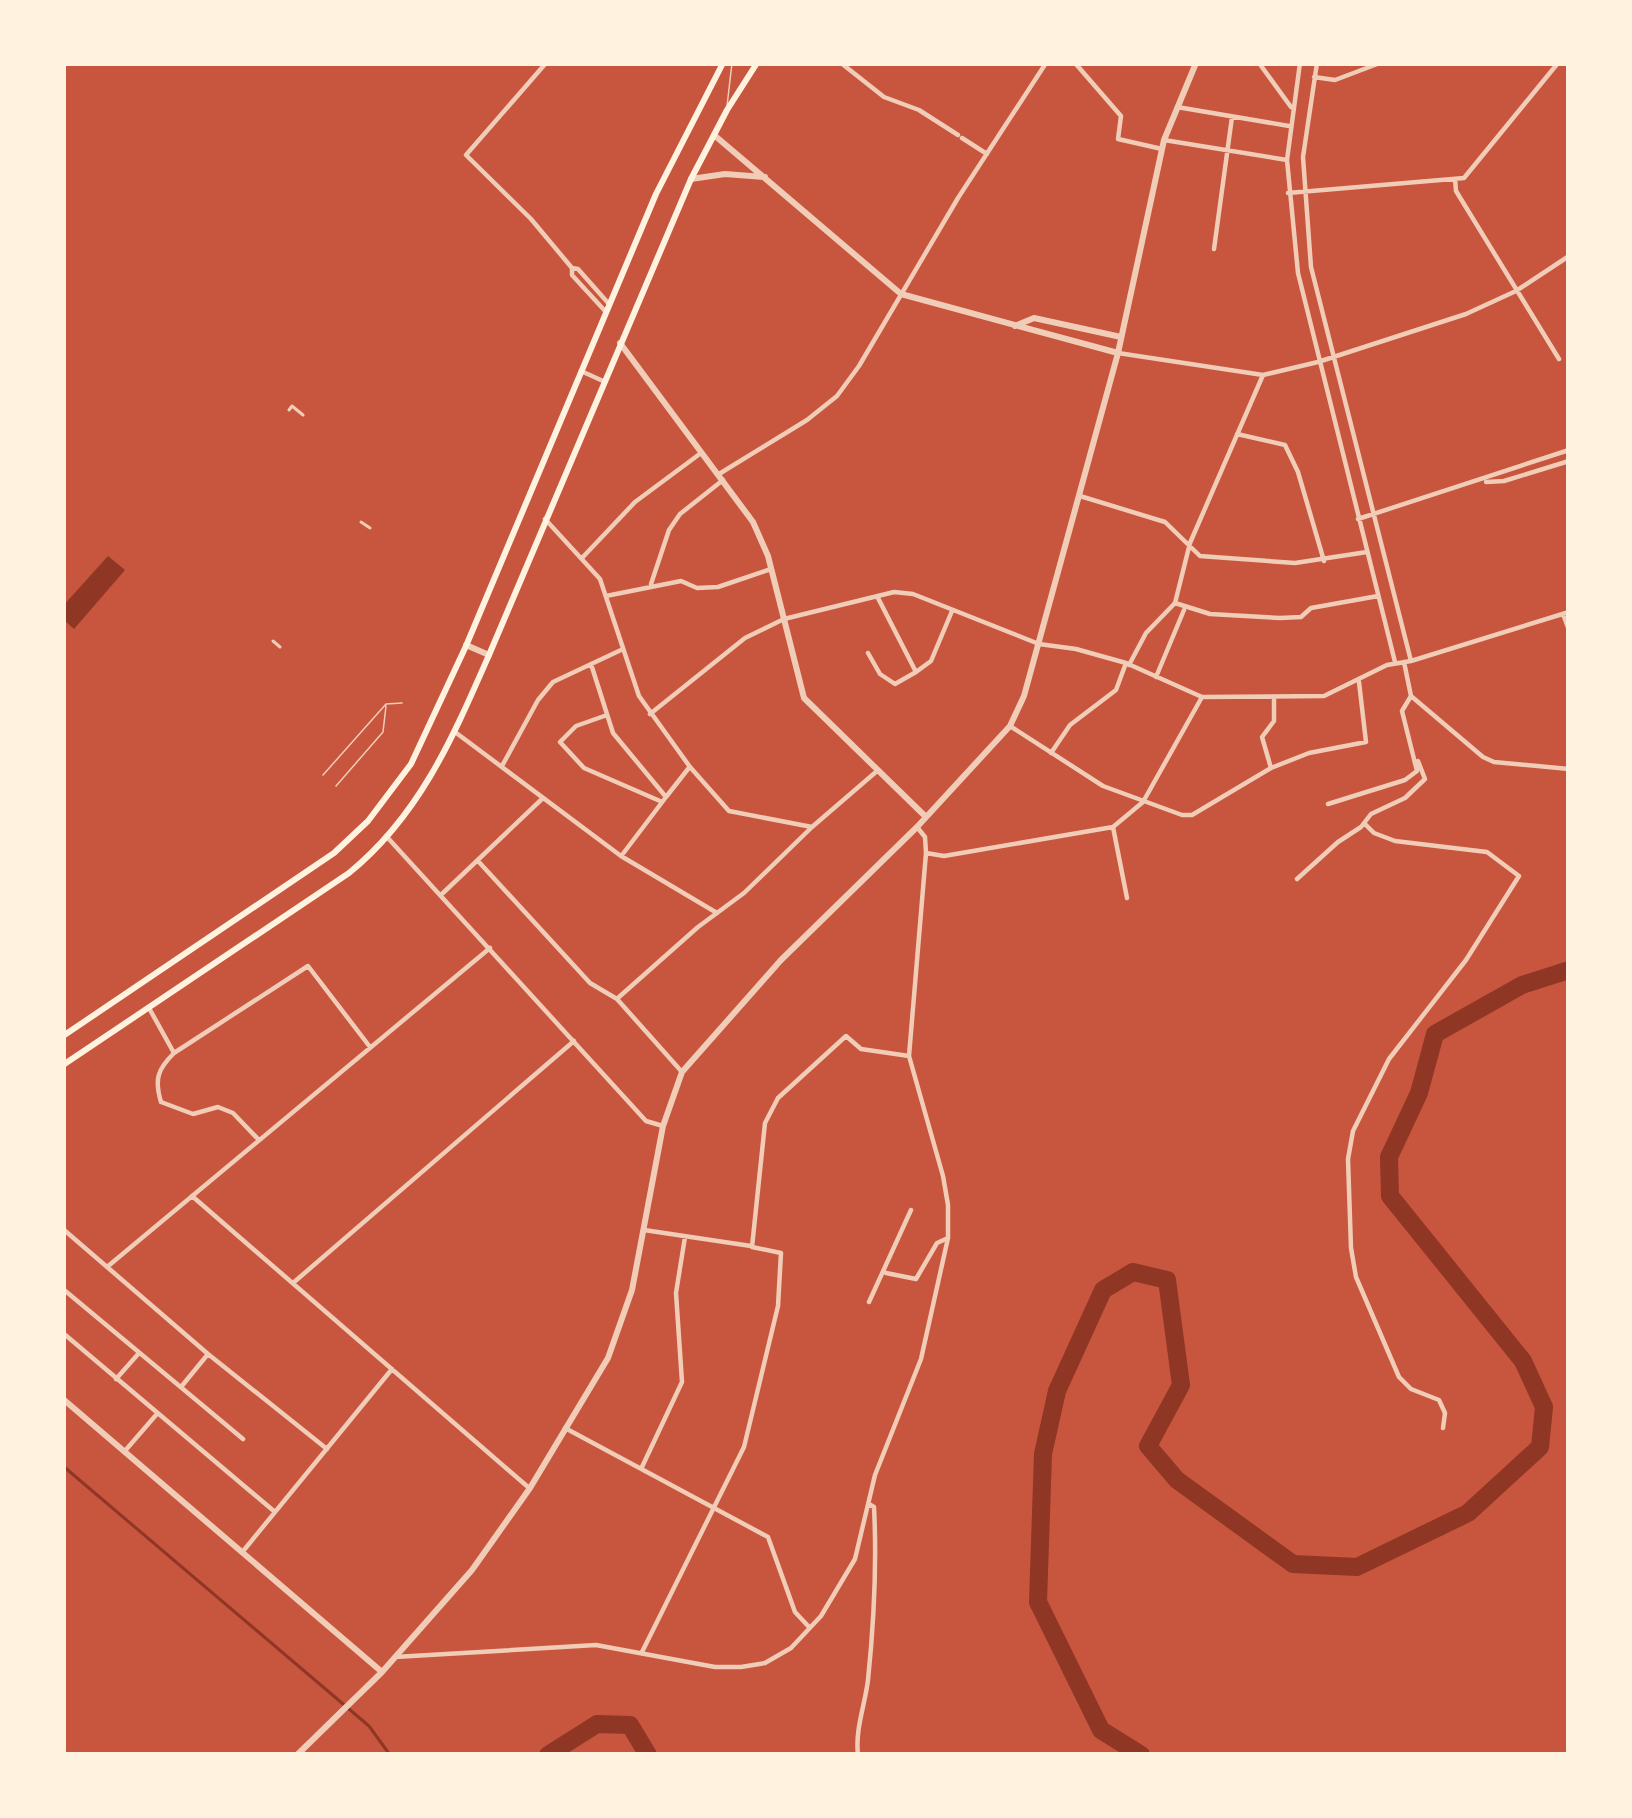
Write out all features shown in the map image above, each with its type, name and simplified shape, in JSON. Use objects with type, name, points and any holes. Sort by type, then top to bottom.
[{"type":"main road","points":[[63,1036],[353,837],[411,764],[666,173],[728,63]]},
{"type":"main road","points":[[63,1065],[350,873],[420,796],[489,656],[691,179],[757,63]]},
{"type":"street","points":[[546,63],[466,155],[531,219],[608,308]]},
{"type":"street","points":[[841,63],[884,97],[919,110],[987,154]]},
{"type":"street","points":[[650,586],[669,530],[680,514],[721,477],[808,420],[837,396],[860,366],[1046,63]]},
{"type":"street","points":[[1075,63],[1121,116],[1118,139],[1162,149]]},
{"type":"street","points":[[296,1755],[382,1672],[472,1570],[530,1488],[608,1358],[632,1290],[663,1126],[682,1072],[782,960],[917,827],[1010,726],[1024,696],[1118,353],[1164,140],[1196,63]]},
{"type":"street","points":[[1259,63],[1292,110]]},
{"type":"street","points":[[1403,662],[1358,519],[1298,273],[1287,160],[1300,63],[1317,65],[1304,140],[1303,192],[1316,296],[1374,515],[1411,696],[1493,762],[1569,769]]},
{"type":"street","points":[[1314,77],[1335,80],[1380,63]]},
{"type":"street","points":[[1288,193],[1464,178],[1558,63]]},
{"type":"street","points":[[1177,107],[1289,126]]},
{"type":"street","points":[[1214,249],[1232,117]]},
{"type":"street","points":[[714,134],[901,294],[1118,353],[1263,375],[1466,314],[1516,291],[1569,256]]},
{"type":"street","points":[[1164,140],[1287,160]]},
{"type":"street","points":[[691,179],[725,174],[767,177]]},
{"type":"street","points":[[1455,179],[1456,190],[1559,359]]},
{"type":"street","points":[[1015,326],[1034,318],[1121,337]]},
{"type":"street","points":[[620,343],[753,521],[771,569],[804,698],[926,817]]},
{"type":"street","points":[[581,371],[604,381]]},
{"type":"street","points":[[1051,753],[1070,725],[1116,689],[1146,632],[1175,603],[1190,542],[1263,375]]},
{"type":"street","points":[[289,410],[292,406],[303,415]]},
{"type":"street","points":[[1238,434],[1285,445],[1298,472],[1324,561]]},
{"type":"street","points":[[1358,519],[1569,450]]},
{"type":"street","points":[[582,558],[635,502],[701,453]]},
{"type":"street","points":[[1480,482],[1504,481],[1569,461]]},
{"type":"street","points":[[1080,496],[1165,521],[1200,556],[1213,559],[1324,561],[1368,551]]},
{"type":"street","points":[[545,519],[600,579],[639,696],[728,811],[812,827]]},
{"type":"street","points":[[361,523],[370,528]]},
{"type":"street","points":[[606,596],[681,581],[697,588],[718,587],[771,569]]},
{"type":"street","points":[[650,714],[745,638],[784,619],[894,592],[913,594],[1039,644],[1128,664],[1202,697],[1324,696],[1403,662],[1566,613],[1569,630]]},
{"type":"street","points":[[877,596],[916,672]]},
{"type":"street","points":[[1175,603],[1184,609],[1254,618],[1301,617],[1311,608],[1379,596]]},
{"type":"street","points":[[1156,677],[1184,609]]},
{"type":"street","points":[[868,653],[880,674],[895,684],[931,661],[952,611]]},
{"type":"street","points":[[273,641],[280,646]]},
{"type":"street","points":[[466,645],[489,656]]},
{"type":"street","points":[[502,766],[538,700],[554,682],[622,649]]},
{"type":"street","points":[[591,664],[613,734],[664,800]]},
{"type":"street","points":[[1010,726],[1103,786],[1192,815],[1271,768],[1309,753],[1366,742],[1359,680]]},
{"type":"street","points":[[1297,879],[1371,814],[1419,789],[1425,779],[1402,711],[1411,696]]},
{"type":"street","points":[[926,853],[965,854],[1113,827],[1143,802],[1202,697]]},
{"type":"street","points":[[1271,768],[1262,736],[1274,721],[1274,697]]},
{"type":"street","points":[[607,715],[576,726],[560,742],[584,768],[664,800]]},
{"type":"street","points":[[455,732],[621,856],[717,913]]},
{"type":"street","points":[[1328,804],[1405,780],[1417,771],[1418,761]]},
{"type":"street","points":[[621,856],[690,767]]},
{"type":"street","points":[[617,999],[744,893],[877,771]]},
{"type":"street","points":[[441,895],[543,798]]},
{"type":"street","points":[[1364,823],[1374,833],[1395,841],[1487,852],[1519,876],[1466,960],[1389,1059],[1353,1131],[1348,1159],[1356,1277],[1399,1377],[1411,1389],[1439,1400],[1445,1414],[1443,1428]]},
{"type":"street","points":[[395,1657],[596,1645],[741,1667],[765,1663],[791,1648],[811,1628],[855,1559],[875,1475],[921,1359],[948,1238],[943,1176],[909,1056],[926,853],[925,837],[917,827]]},
{"type":"street","points":[[1113,827],[1127,898]]},
{"type":"street","points":[[387,837],[646,1120],[663,1126]]},
{"type":"street","points":[[478,861],[590,983],[617,999],[682,1072]]},
{"type":"street","points":[[107,1267],[490,948]]},
{"type":"street","points":[[259,1141],[233,1113],[218,1107],[193,1114],[161,1102],[156,1086],[159,1068],[308,966],[370,1047]]},
{"type":"street","points":[[149,1008],[175,1053]]},
{"type":"street","points":[[752,1247],[766,1124],[778,1098],[847,1036],[861,1049],[909,1056]]},
{"type":"street","points":[[292,1283],[574,1041]]},
{"type":"street","points":[[193,1196],[530,1488]]},
{"type":"street","points":[[868,1302],[911,1210]]},
{"type":"street","points":[[63,1229],[327,1449]]},
{"type":"street","points":[[642,1653],[744,1447],[778,1306],[782,1253],[644,1230]]},
{"type":"street","points":[[642,1467],[682,1382],[676,1293],[685,1237]]},
{"type":"street","points":[[885,1273],[916,1279],[937,1244],[948,1238]]},
{"type":"street","points":[[63,1288],[243,1439]]},
{"type":"street","points":[[63,1333],[275,1512]]},
{"type":"street","points":[[116,1378],[139,1353]]},
{"type":"street","points":[[181,1387],[208,1354]]},
{"type":"street","points":[[242,1552],[392,1369]]},
{"type":"street","points":[[63,1400],[382,1672]]},
{"type":"street","points":[[124,1452],[157,1414]]},
{"type":"street","points":[[566,1428],[768,1537],[795,1612],[811,1628]]},
{"type":"street","points":[[858,1755],[874,1622],[876,1552],[874,1507],[869,1504]]},
{"type":"lane","points":[[727,110],[728,63]]},
{"type":"lane","points":[[323,775],[386,704],[402,703]]},
{"type":"lane","points":[[336,786],[383,733],[386,704]]},
{"type":"shaded area","points":[[108,556],[125,570],[74,629],[63,619],[63,606]]},
{"type":"waterway","points":[[1141,1755],[1101,1730],[1038,1602],[1043,1454],[1057,1391],[1103,1290],[1133,1272],[1167,1280],[1181,1385],[1148,1446],[1177,1480],[1293,1564],[1357,1567],[1468,1513],[1540,1447],[1544,1407],[1523,1361],[1390,1196],[1389,1157],[1419,1093],[1435,1034],[1522,985],[1569,970]]},
{"type":"waterway","points":[[63,1466],[369,1726],[390,1755]]},
{"type":"waterway","points":[[548,1755],[597,1724],[630,1725],[648,1755]]}]
